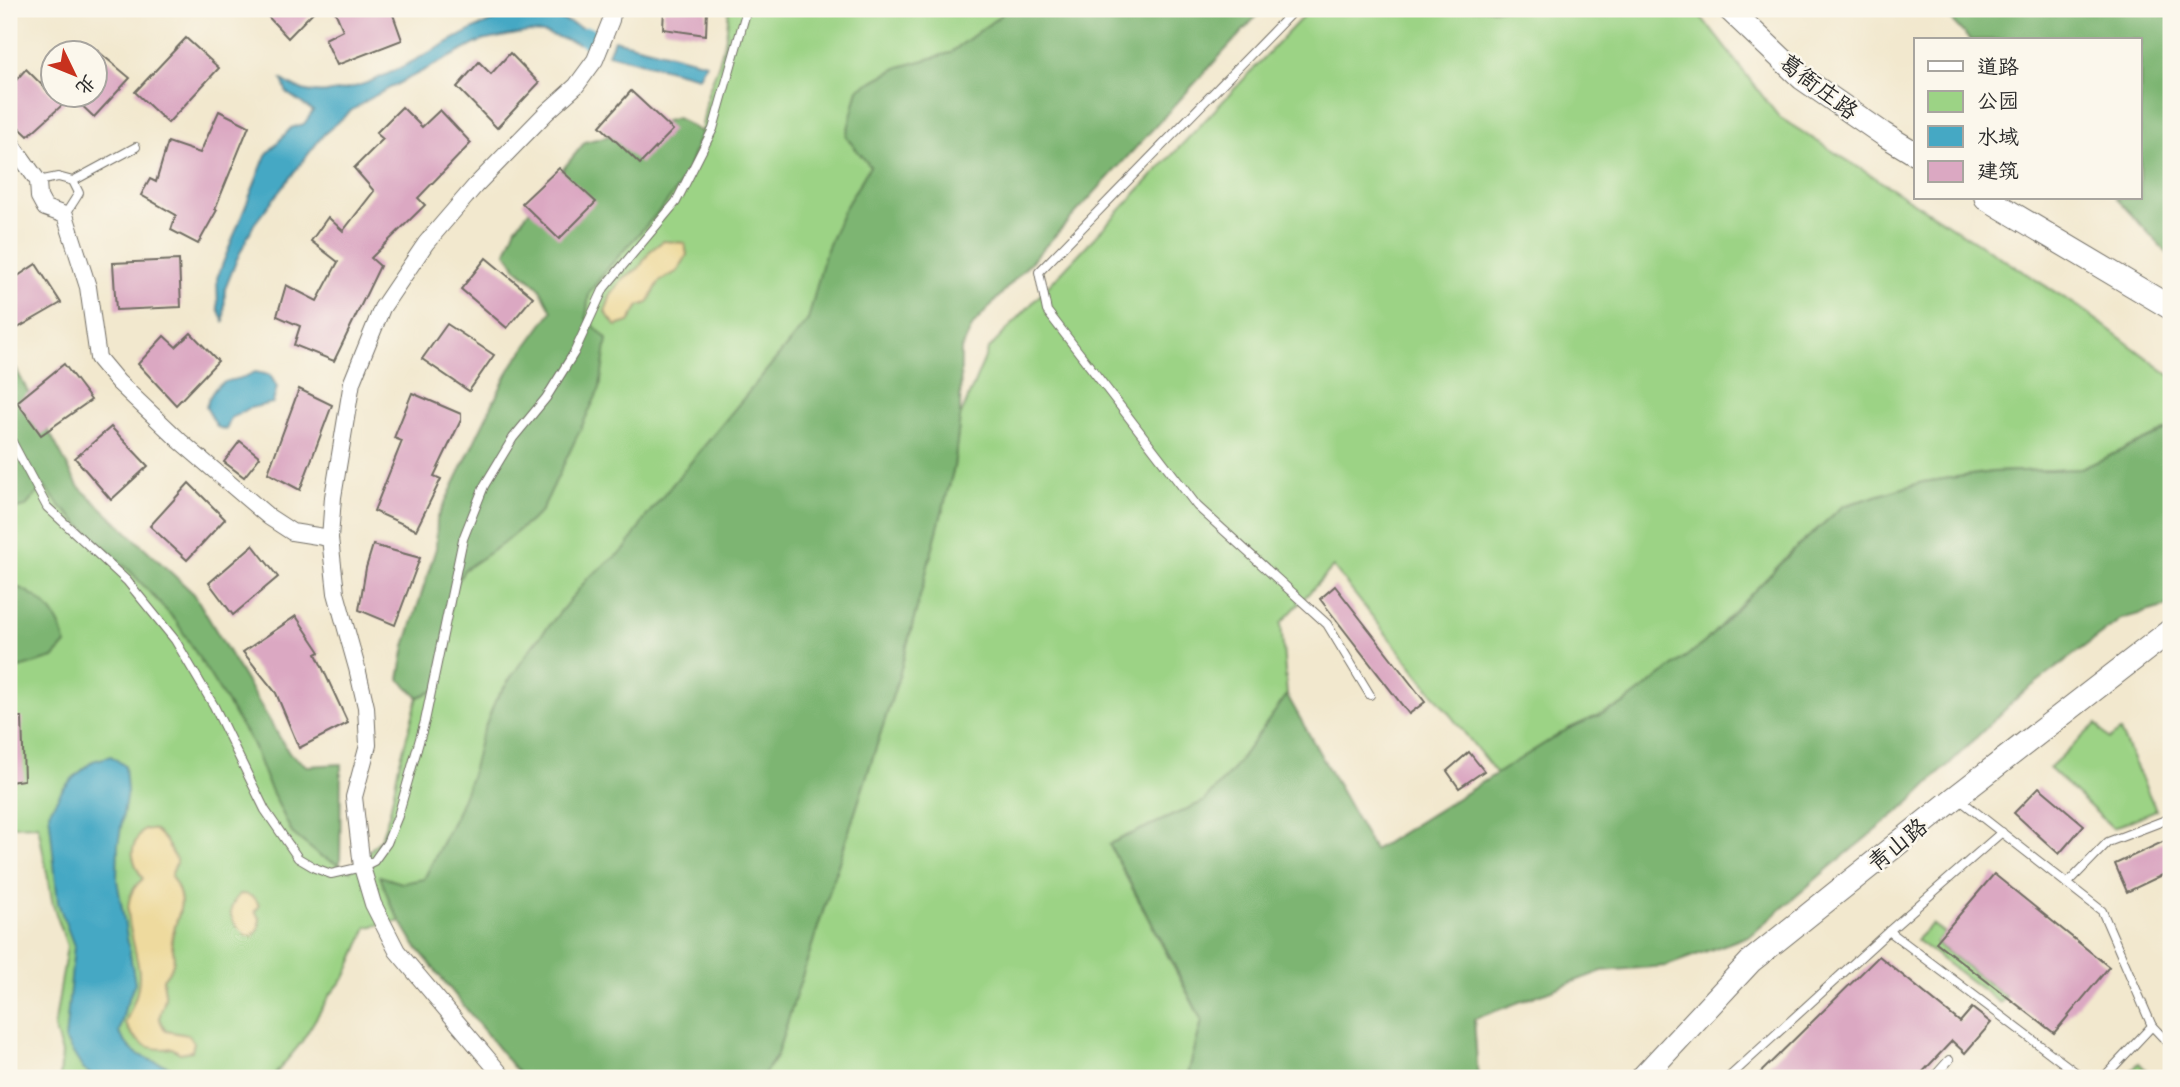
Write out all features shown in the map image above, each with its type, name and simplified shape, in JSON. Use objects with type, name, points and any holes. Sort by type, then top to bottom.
[{"type":"street","points":[[504,1078],[397,951],[373,904],[362,867],[354,797],[368,745],[366,707],[336,593],[330,538],[333,497],[352,382],[382,308],[426,243],[475,186],[576,86],[595,60],[613,9]]},
{"type":"street","name":"葛衙庄路","points":[[1729,9],[1802,78],[1914,153]]},
{"type":"street","points":[[9,140],[38,181],[39,197],[45,208],[65,215],[88,287],[98,358],[118,382],[180,441],[270,517],[292,532],[330,538]]},
{"type":"street","points":[[1989,200],[2171,308]]},
{"type":"street","name":"青山路","points":[[1642,1078],[1751,961],[2171,630]]},
{"type":"lane","points":[[9,436],[47,507],[127,581],[175,640],[214,706],[265,810],[298,858],[331,874],[374,862],[387,843],[398,816],[425,721],[463,539],[484,486],[513,438],[546,397],[574,353],[604,288],[676,202],[713,129],[747,9]]},
{"type":"lane","points":[[1295,9],[1038,272],[1047,311],[1197,506],[1327,624],[1370,695]]},
{"type":"lane","points":[[38,181],[58,177],[73,181],[136,148]]},
{"type":"lane","points":[[65,215],[79,193],[73,181]]},
{"type":"lane","points":[[1956,797],[2102,911],[2152,1026],[2171,1046]]},
{"type":"lane","points":[[2067,884],[2108,842],[2171,817]]},
{"type":"lane","points":[[1730,1077],[2002,832]]},
{"type":"lane","points":[[1889,931],[2083,1078]]},
{"type":"lane","points":[[2103,1078],[2152,1026]]},
{"type":"lane","points":[[1933,1078],[1949,1060]]},
{"type":"green space","points":[[729,9],[1049,9],[438,915],[367,927],[346,976],[330,995],[301,1043],[272,1078],[60,1078],[62,1053],[54,1028],[67,946],[53,905],[38,825],[9,826],[9,412],[187,605],[340,865],[350,871],[381,839],[418,697],[422,659],[561,323],[701,132],[708,93],[726,37]]},
{"type":"green space","points":[[1004,9],[1263,9],[973,325],[961,350],[960,417],[954,467],[899,676],[776,1057],[761,1078],[522,1078],[414,944],[391,905],[380,876],[402,883],[424,879],[455,817],[471,777],[480,740],[495,701],[533,645],[588,578],[625,549],[648,514],[808,320],[825,254],[843,211],[870,166],[846,137],[858,89],[899,67],[950,53],[1001,15]]},
{"type":"green space","points":[[1310,9],[1695,9],[1779,117],[2082,309],[2171,376],[2171,428],[2081,469],[1992,472],[1923,482],[1843,506],[1792,552],[1704,643],[1622,705],[1568,729],[1497,774],[1333,567],[1281,623],[1287,695],[1231,772],[1203,802],[1109,844],[1202,1021],[1187,1078],[761,1078],[776,1057],[899,676],[954,467],[960,417],[988,350]]},
{"type":"green space","points":[[1941,9],[2171,9],[2171,257],[2118,200],[2142,200],[2142,38],[1968,38]]},
{"type":"green space","points":[[677,118],[701,132],[686,177],[589,293],[586,318],[607,339],[600,388],[541,512],[501,545],[464,570],[453,591],[443,649],[442,688],[418,697],[399,679],[405,646],[436,548],[437,519],[509,370],[552,311],[539,287],[516,268],[506,252],[516,227],[585,142]]},
{"type":"green space","points":[[9,356],[78,486],[194,594],[289,753],[307,766],[341,764],[340,865],[320,856],[292,833],[252,743],[176,621],[132,573],[60,506],[44,486],[25,507],[9,511]]},
{"type":"green space","points":[[2171,428],[2171,605],[2121,619],[2020,695],[1909,803],[1751,935],[1666,966],[1602,971],[1474,1019],[1478,1078],[1187,1078],[1202,1021],[1109,844],[1203,802],[1231,772],[1287,695],[1374,850],[1568,729],[1622,705],[1704,643],[1792,552],[1843,506],[1923,482],[1992,472],[2081,469]]},
{"type":"green space","points":[[9,585],[37,598],[49,609],[66,644],[53,658],[9,671]]},
{"type":"green space","points":[[2096,724],[2109,739],[2120,731],[2156,810],[2113,828],[2049,768]]},
{"type":"green space","points":[[1932,924],[1944,933],[1936,943],[2006,997],[2000,1003],[1916,940]]},
{"type":"green space","points":[[2139,1063],[2149,1073],[2145,1078],[2124,1078]]},
{"type":"sand","points":[[663,241],[685,243],[687,255],[678,271],[659,282],[648,303],[639,306],[629,322],[616,326],[605,312],[611,295],[624,278],[639,268],[650,251]]},
{"type":"sand","points":[[144,829],[155,830],[165,840],[177,861],[171,876],[180,894],[181,907],[172,940],[173,962],[163,979],[165,995],[160,1017],[166,1031],[188,1035],[194,1042],[192,1051],[180,1053],[172,1048],[150,1047],[138,1041],[125,1023],[139,982],[128,912],[134,889],[143,879],[133,859],[133,848]]},
{"type":"sand","points":[[240,894],[252,897],[259,906],[255,912],[260,918],[259,928],[253,936],[247,936],[241,931],[231,916],[232,905]]},
{"type":"water","points":[[524,14],[555,17],[590,31],[584,45],[544,33],[528,32],[481,41],[352,110],[324,134],[254,224],[225,289],[224,323],[218,308],[217,278],[266,155],[291,128],[304,124],[313,111],[287,93],[282,80],[302,90],[325,92],[350,88],[403,67],[480,26],[505,16]]},
{"type":"water","points":[[614,40],[706,63],[699,77],[608,54]]},
{"type":"water","points":[[255,372],[270,375],[277,387],[273,403],[250,408],[231,418],[226,430],[217,427],[206,407],[210,396],[220,384]]},
{"type":"water","points":[[111,756],[125,766],[127,791],[118,845],[117,880],[135,983],[119,1033],[136,1053],[199,1078],[96,1078],[83,1069],[65,1040],[74,946],[58,903],[49,812],[73,778],[93,761]]},
{"type":"building","points":[[261,9],[316,9],[288,38]]},
{"type":"building","points":[[334,9],[391,9],[402,40],[337,65],[325,39],[343,30]]},
{"type":"building","points":[[664,9],[707,9],[706,35],[663,29]]},
{"type":"building","points":[[186,38],[219,68],[168,123],[135,92]]},
{"type":"building","points":[[510,53],[539,83],[497,128],[457,87],[479,62],[491,74]]},
{"type":"building","points":[[108,60],[130,78],[108,102]]},
{"type":"building","points":[[26,69],[38,81],[38,108],[59,108],[28,136],[9,118],[9,88]]},
{"type":"building","points":[[631,91],[673,130],[640,164],[600,126]]},
{"type":"building","points":[[402,107],[422,127],[440,110],[471,143],[418,198],[425,205],[371,258],[380,266],[334,361],[294,345],[300,326],[277,316],[286,285],[317,301],[338,262],[311,241],[328,217],[343,231],[374,191],[354,168],[383,139],[376,133]]},
{"type":"building","points":[[85,108],[102,108],[94,117]]},
{"type":"building","points":[[219,111],[249,126],[215,209],[217,210],[198,244],[171,230],[176,215],[141,195],[150,179],[156,182],[168,142],[200,153]]},
{"type":"building","points":[[559,168],[596,202],[559,239],[522,203]]},
{"type":"building","points":[[486,258],[533,297],[507,328],[461,289]]},
{"type":"building","points":[[179,260],[181,307],[116,310],[113,263]]},
{"type":"building","points":[[36,264],[61,303],[9,333],[9,282]]},
{"type":"building","points":[[447,324],[494,355],[469,391],[422,359]]},
{"type":"building","points":[[191,333],[218,361],[176,405],[138,364],[164,336],[176,347]]},
{"type":"building","points":[[64,364],[91,400],[41,435],[17,402]]},
{"type":"building","points":[[299,389],[332,405],[300,490],[268,473]]},
{"type":"building","points":[[412,393],[461,414],[461,420],[434,476],[441,479],[416,530],[374,511],[402,441],[394,438]]},
{"type":"building","points":[[111,427],[148,466],[111,500],[75,458]]},
{"type":"building","points":[[240,441],[260,457],[244,477],[224,462]]},
{"type":"building","points":[[189,483],[225,519],[187,560],[150,526]]},
{"type":"building","points":[[253,545],[278,577],[233,615],[209,583]]},
{"type":"building","points":[[373,545],[420,558],[395,625],[359,610]]},
{"type":"building","points":[[1335,586],[1425,702],[1409,714],[1320,599]]},
{"type":"building","points":[[296,616],[320,652],[316,654],[348,723],[299,748],[276,693],[243,652]]},
{"type":"building","points":[[9,717],[22,717],[24,780],[9,782]]},
{"type":"building","points":[[1469,752],[1484,771],[1459,788],[1447,771]]},
{"type":"building","points":[[2039,787],[2084,825],[2059,854],[2014,813]]},
{"type":"building","points":[[2171,838],[2171,871],[2127,892],[2115,864]]},
{"type":"building","points":[[1994,874],[2109,967],[2054,1033],[1936,942]]},
{"type":"building","points":[[1879,956],[1960,1022],[1972,1008],[1991,1023],[1965,1053],[1952,1041],[1917,1078],[1755,1078]]},
{"type":"waterway","points":[[587,37],[594,40]]}]
